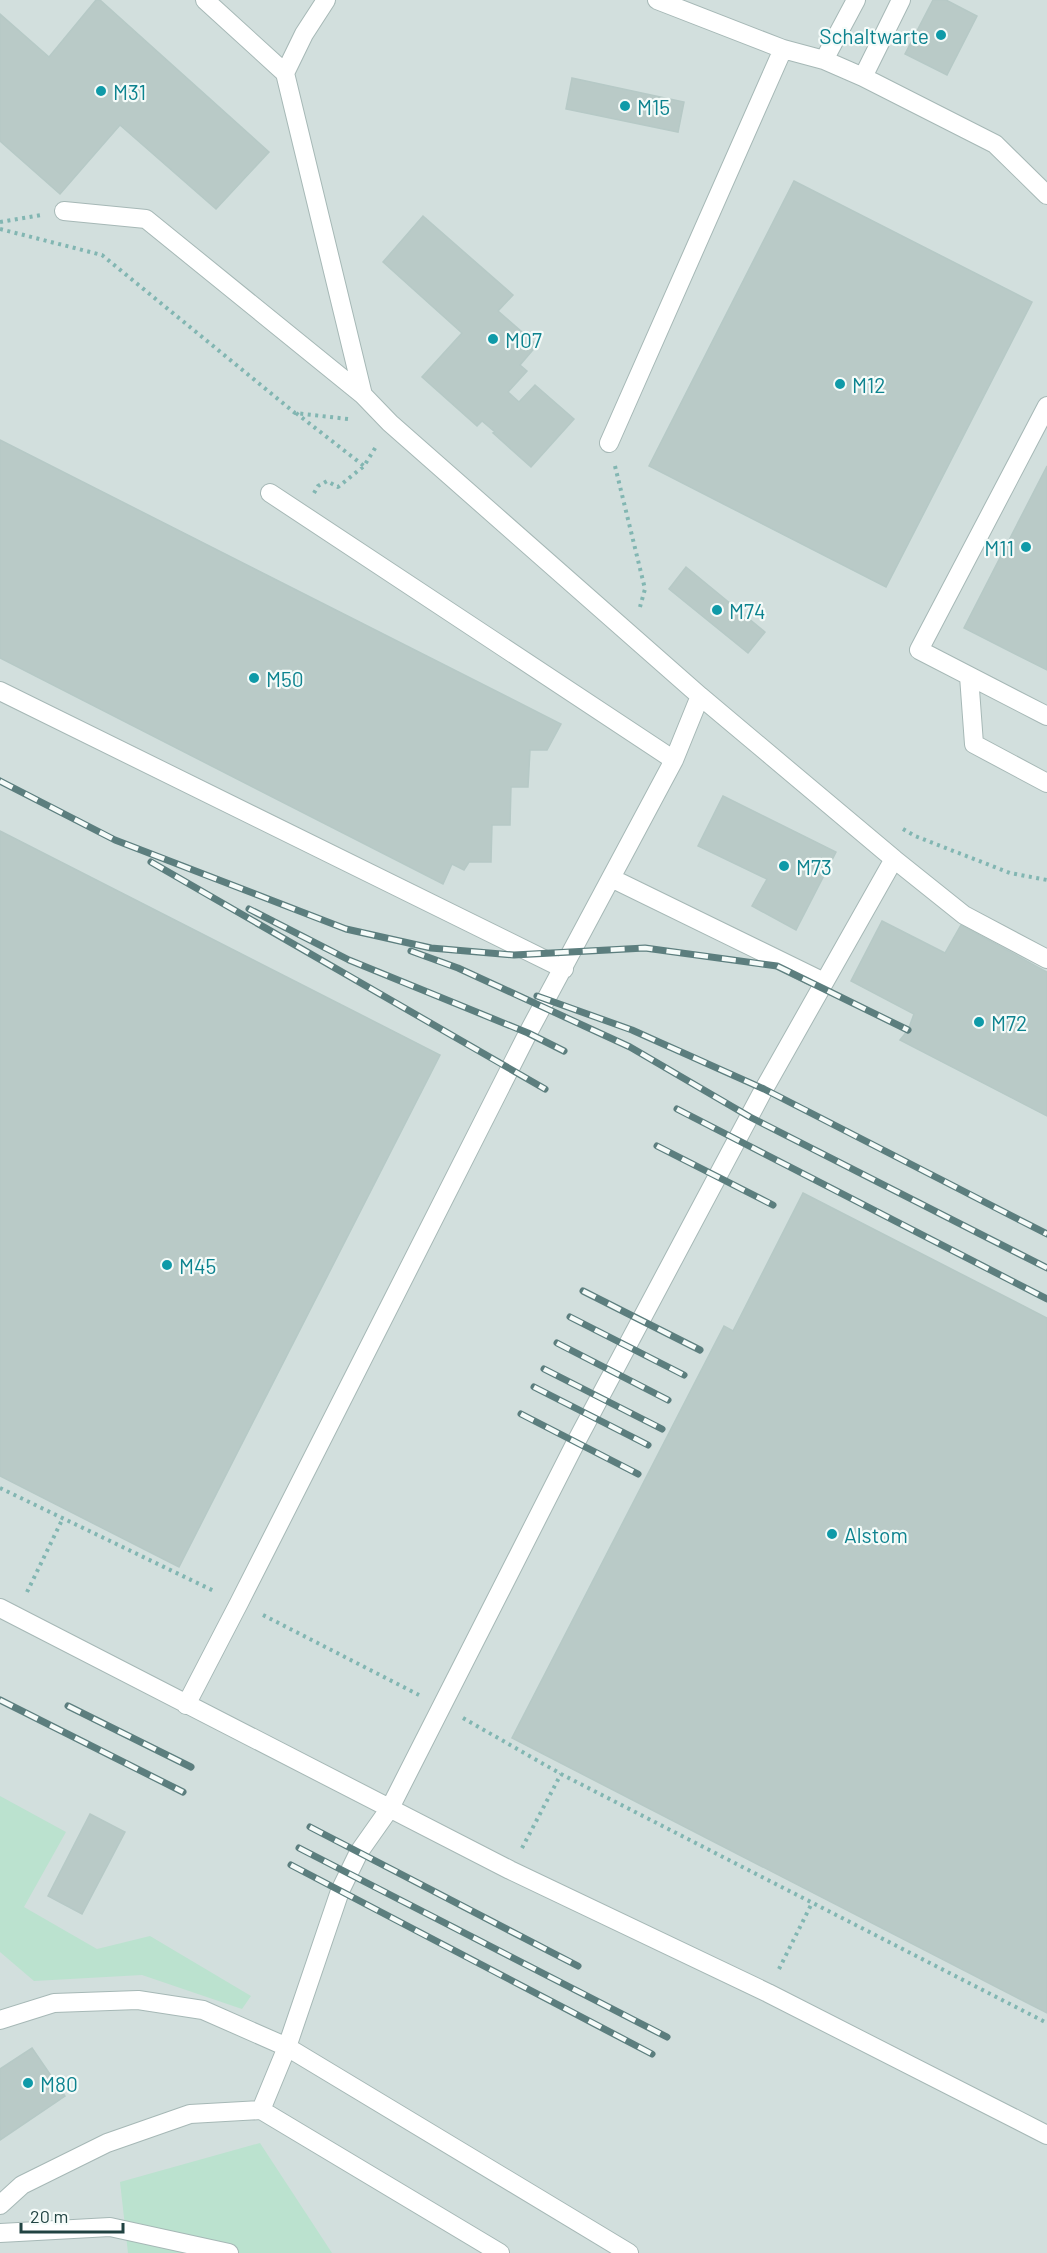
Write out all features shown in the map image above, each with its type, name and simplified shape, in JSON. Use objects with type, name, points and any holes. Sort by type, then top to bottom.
[{"type":"lane","points":[[205,0],[285,73],[363,395]]},
{"type":"lane","points":[[285,73],[304,34],[326,0]]},
{"type":"lane","points":[[657,0],[783,49],[824,60],[863,77],[994,144],[1047,195]]},
{"type":"lane","points":[[824,60],[855,0]]},
{"type":"lane","points":[[863,77],[900,0]]},
{"type":"lane","points":[[609,443],[783,49]]},
{"type":"lane","points":[[64,211],[146,219],[363,395],[390,423],[700,696],[894,859],[964,915],[1047,959]]},
{"type":"lane","points":[[1047,406],[919,650],[1047,716]]},
{"type":"lane","points":[[270,493],[674,760]]},
{"type":"lane","points":[[969,676],[974,744],[1047,783]]},
{"type":"lane","points":[[0,691],[564,969]]},
{"type":"lane","points":[[186,1705],[528,1033],[674,760],[700,696]]},
{"type":"lane","points":[[261,2110],[287,2047],[340,1891],[358,1852],[390,1808],[576,1442],[764,1089],[894,859]]},
{"type":"lane","points":[[611,878],[824,982]]},
{"type":"lane","points":[[7,1612],[510,1870],[768,1993],[1047,2135]]},
{"type":"lane","points":[[0,2019],[54,2003],[138,2000],[203,2010],[287,2047],[629,2253]]},
{"type":"lane","points":[[0,2205],[22,2185],[107,2143],[190,2114],[261,2110],[500,2253]]},
{"type":"lane","points":[[0,2233],[110,2227],[229,2253]]},
{"type":"path","points":[[0,222],[64,211]]},
{"type":"path","points":[[0,230],[102,255],[295,413],[364,466]]},
{"type":"path","points":[[295,413],[390,423],[364,466],[338,487],[327,481],[318,486],[303,515]]},
{"type":"path","points":[[609,443],[645,589],[633,637]]},
{"type":"path","points":[[877,844],[895,824],[915,836],[1010,873],[1047,880]]},
{"type":"path","points":[[0,1488],[62,1520],[239,1603],[443,1706],[561,1774],[1047,2023]]},
{"type":"path","points":[[7,1612],[62,1520]]},
{"type":"path","points":[[510,1870],[561,1774]]},
{"type":"path","points":[[768,1993],[812,1903]]},
{"type":"shaded area","points":[[0,0],[1047,0],[1047,2253],[0,2253]]},
{"type":"green space","points":[[0,1796],[66,1832],[24,1907],[97,1949],[150,1936],[251,1996],[242,2009],[142,1975],[34,1981],[0,1952]]},
{"type":"green space","points":[[260,2143],[332,2253],[128,2253],[120,2182]]},
{"type":"building","name":"M31","points":[[96,0],[100,0],[269,152],[216,209],[120,125],[60,194],[0,141],[0,14],[49,57]]},
{"type":"building","name":"Schaltwarte","points":[[933,0],[946,0],[977,16],[947,75],[905,54]]},
{"type":"building","name":"M15","points":[[572,78],[684,102],[678,132],[566,109]]},
{"type":"building","name":"M12","points":[[794,181],[1032,302],[886,587],[649,466]]},
{"type":"building","name":"M07","points":[[423,216],[513,295],[498,311],[537,345],[520,365],[527,371],[508,392],[519,402],[535,385],[574,419],[531,467],[482,421],[477,426],[422,377],[462,333],[383,262]]},
{"type":"building","name":"M50","points":[[0,440],[561,724],[547,750],[530,750],[528,787],[511,787],[510,825],[492,825],[491,862],[469,862],[464,870],[452,864],[443,884],[0,658]]},
{"type":"building","name":"M11","points":[[1047,466],[1047,670],[964,628]]},
{"type":"building","name":"M74","points":[[686,567],[765,632],[748,653],[669,589]]},
{"type":"building","name":"M73","points":[[723,796],[836,852],[796,930],[752,906],[767,879],[698,846]]},
{"type":"building","name":"M45","points":[[0,831],[440,1055],[179,1567],[0,1476]]},
{"type":"building","name":"M72","points":[[882,921],[945,953],[961,925],[1047,972],[1047,1116],[900,1040],[908,1030],[914,1014],[851,981]]},
{"type":"building","name":"Alstom","points":[[803,1193],[1047,1318],[1047,2013],[512,1738],[724,1326],[733,1331]]},
{"type":"building","points":[[90,1814],[125,1832],[82,1914],[48,1896]]},
{"type":"building","name":"M80","points":[[32,2048],[65,2096],[0,2140],[0,2069]]},
{"type":"railway","points":[[0,781],[115,840],[346,929],[431,948],[514,955],[645,948],[777,966],[908,1030]]},
{"type":"railway","points":[[151,862],[545,1089]]},
{"type":"railway","points":[[249,909],[349,960],[528,1033],[564,1051]]},
{"type":"railway","points":[[411,951],[458,968],[630,1047],[750,1117],[1047,1268]]},
{"type":"railway","points":[[537,996],[632,1030],[764,1089],[1047,1234]]},
{"type":"railway","points":[[677,1109],[1047,1299]]},
{"type":"railway","points":[[657,1146],[773,1205]]},
{"type":"railway","points":[[583,1291],[700,1350]]},
{"type":"railway","points":[[570,1317],[684,1375]]},
{"type":"railway","points":[[557,1343],[668,1400]]},
{"type":"railway","points":[[544,1369],[662,1429]]},
{"type":"railway","points":[[534,1387],[648,1445]]},
{"type":"railway","points":[[521,1414],[638,1474]]},
{"type":"railway","points":[[0,1700],[183,1792]]},
{"type":"railway","points":[[68,1706],[191,1767]]},
{"type":"railway","points":[[310,1827],[578,1966]]},
{"type":"railway","points":[[299,1848],[667,2037]]},
{"type":"railway","points":[[291,1865],[652,2054]]},
{"type":"place","name":"Schaltwarte","points":[[941,35]]},
{"type":"place","name":"M31","points":[[101,91]]},
{"type":"place","name":"M15","points":[[625,106]]},
{"type":"place","name":"M07","points":[[493,339]]},
{"type":"place","name":"M12","points":[[840,384]]},
{"type":"place","name":"M11","points":[[1026,547]]},
{"type":"place","name":"M74","points":[[717,610]]},
{"type":"place","name":"M50","points":[[254,678]]},
{"type":"place","name":"M73","points":[[784,866]]},
{"type":"place","name":"M72","points":[[979,1022]]},
{"type":"place","name":"M45","points":[[167,1265]]},
{"type":"place","name":"Alstom","points":[[832,1534]]},
{"type":"place","name":"M80","points":[[28,2083]]}]
